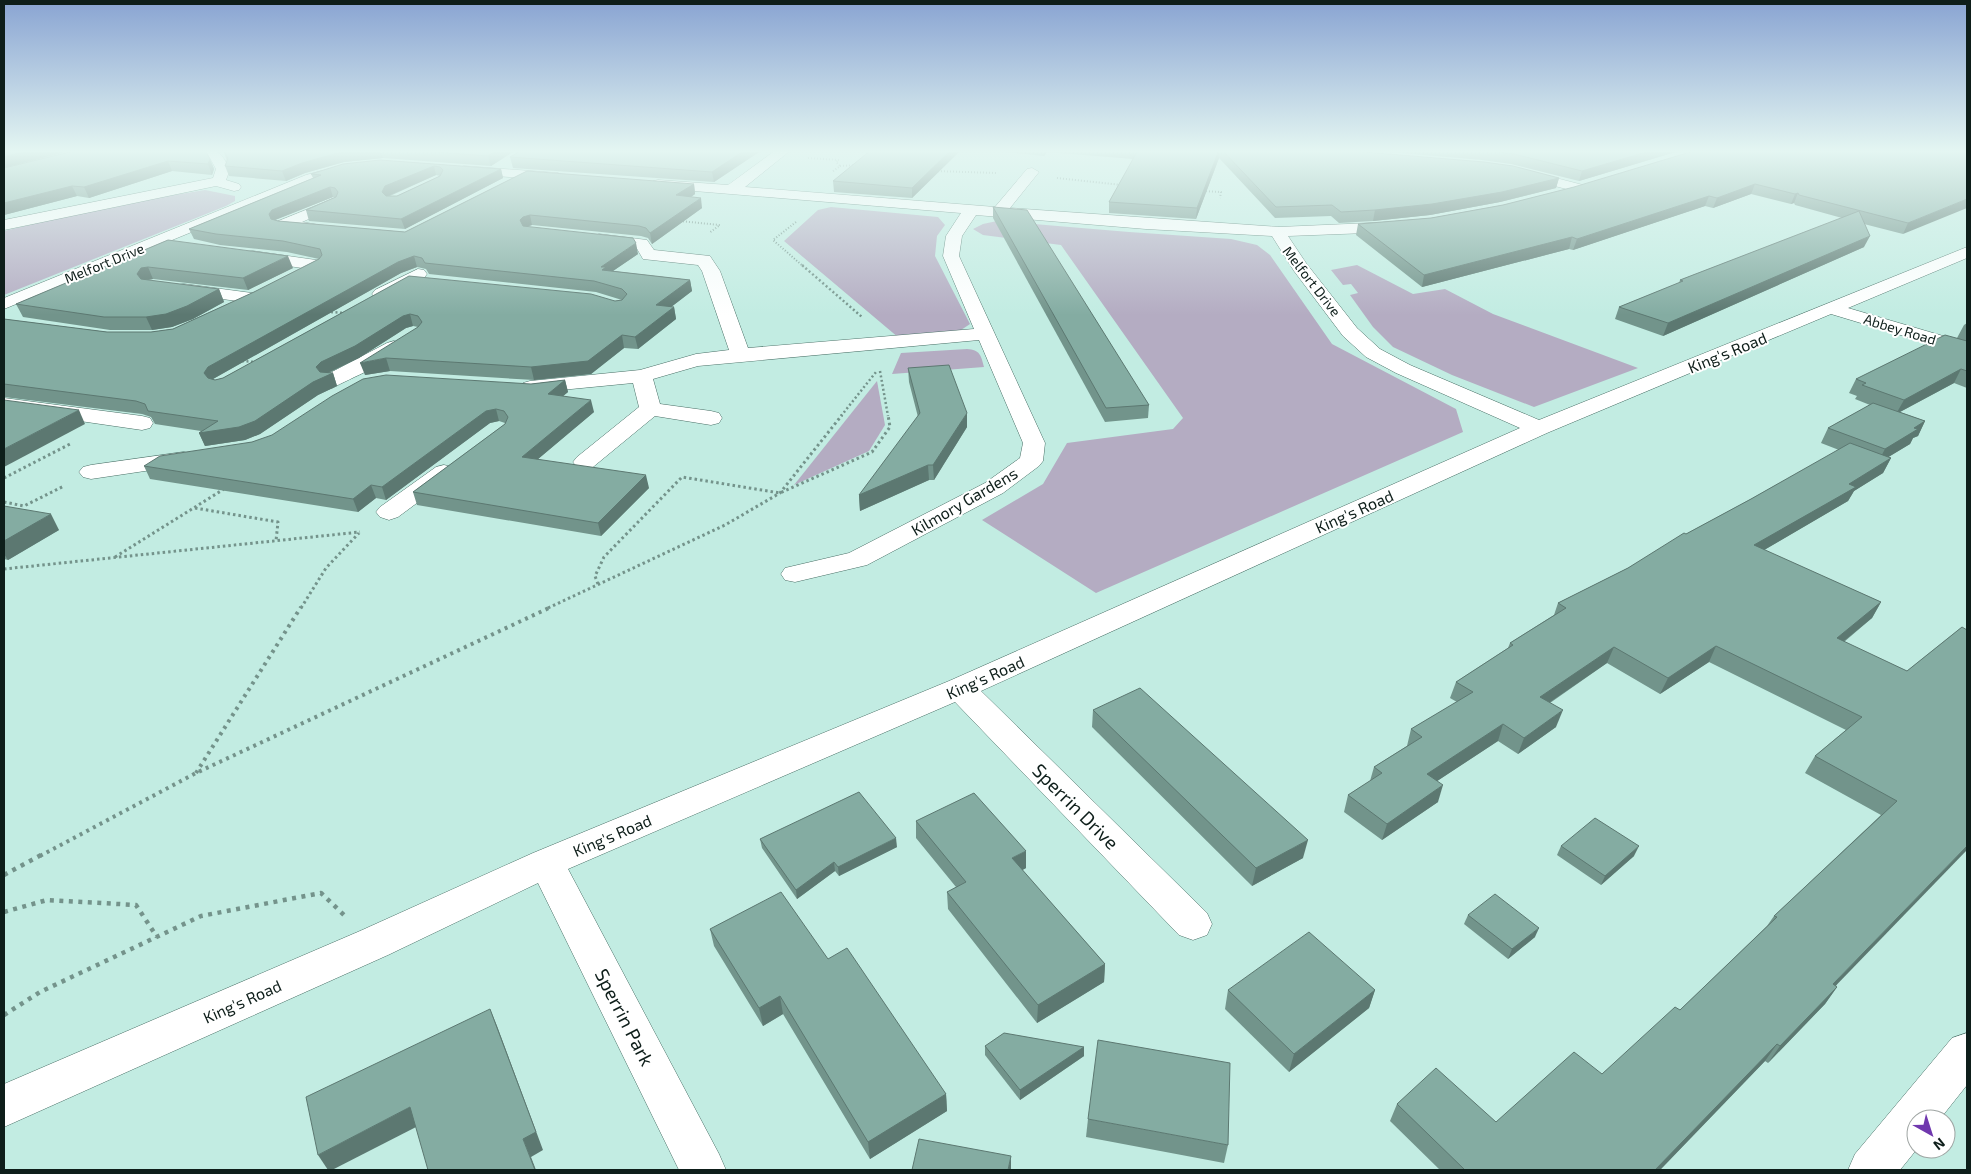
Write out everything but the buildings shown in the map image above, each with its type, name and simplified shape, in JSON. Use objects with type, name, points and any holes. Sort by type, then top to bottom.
[{"type":"street","points":[[4,225],[103,205]]},
{"type":"street","name":"Melfort Drive","points":[[4,304],[247,205]]},
{"type":"street","points":[[328,205],[282,225],[330,229]]},
{"type":"street","name":"Melfort Drive","points":[[912,205],[1278,232],[1281,240],[1300,267],[1350,332],[1373,353],[1403,369],[1539,428]]},
{"type":"street","points":[[999,212],[1005,205]]},
{"type":"street","name":"Kilmory Gardens","points":[[795,574],[858,560],[994,488],[1031,461],[1034,443],[951,256],[952,241],[957,228],[972,210]]},
{"type":"street","points":[[1278,232],[1410,225]]},
{"type":"street","points":[[582,237],[641,243],[649,255],[704,260],[712,271],[741,354]]},
{"type":"street","points":[[153,243],[185,246]]},
{"type":"street","name":"King's Road","points":[[4,1106],[374,943],[546,863],[960,688],[1539,428],[1833,309],[1967,252]]},
{"type":"street","points":[[234,254],[316,265],[292,277]]},
{"type":"street","points":[[338,312],[413,277],[438,283]]},
{"type":"street","points":[[163,287],[260,294],[220,314]]},
{"type":"street","name":"Abbey Road","points":[[1833,309],[1967,349]]},
{"type":"street","points":[[507,386],[534,388],[642,376],[696,360],[741,354],[986,334]]},
{"type":"street","points":[[318,407],[376,373],[406,339]]},
{"type":"street","points":[[325,384],[350,370],[376,373]]},
{"type":"street","points":[[642,376],[650,409]]},
{"type":"street","points":[[4,404],[142,423]]},
{"type":"street","points":[[585,462],[650,409],[711,418]]},
{"type":"street","points":[[91,472],[202,456]]},
{"type":"street","points":[[388,512],[460,460]]},
{"type":"street","name":"Sperrin Drive","points":[[960,688],[1193,924]]},
{"type":"street","name":"Sperrin Park","points":[[546,863],[703,1170]]},
{"type":"street","points":[[1871,1170],[1967,1052]]},
{"type":"path","points":[[800,219],[773,240],[850,306]]},
{"type":"path","points":[[242,360],[261,363]]},
{"type":"path","points":[[4,875],[196,773],[725,525],[780,493],[872,452],[890,427],[880,367],[780,493]]},
{"type":"path","points":[[4,478],[116,420]]},
{"type":"path","points":[[4,502],[24,506],[91,472]]},
{"type":"path","points":[[598,584],[595,576],[604,557],[682,477],[780,493]]},
{"type":"path","points":[[114,558],[227,487]]},
{"type":"path","points":[[194,507],[278,522],[276,541]]},
{"type":"path","points":[[196,773],[326,568],[360,532],[388,512]]},
{"type":"path","points":[[4,569],[360,532]]},
{"type":"path","points":[[4,1015],[40,992],[201,916],[321,893],[374,943]]},
{"type":"path","points":[[4,912],[47,900],[136,905],[157,937]]},
{"type":"shaded area","points":[[112,205],[228,205],[4,295],[4,231]]},
{"type":"shaded area","points":[[831,207],[938,217],[945,225],[937,236],[935,256],[970,324],[961,330],[899,338],[784,241],[818,210]]},
{"type":"shaded area","points":[[997,221],[1231,239],[1257,245],[1270,255],[1332,344],[1456,409],[1463,432],[1096,593],[982,520],[1043,484],[1067,443],[1173,429],[1183,418],[1061,245],[983,235],[973,229],[983,224]]},
{"type":"shaded area","points":[[1357,265],[1413,294],[1445,289],[1493,314],[1638,368],[1534,407],[1452,375],[1393,347],[1373,327],[1350,295],[1358,293],[1351,284],[1343,285],[1331,270]]},
{"type":"shaded area","points":[[967,349],[979,354],[984,367],[892,374],[901,353]]},
{"type":"shaded area","points":[[877,381],[885,425],[869,451],[794,485]]}]
